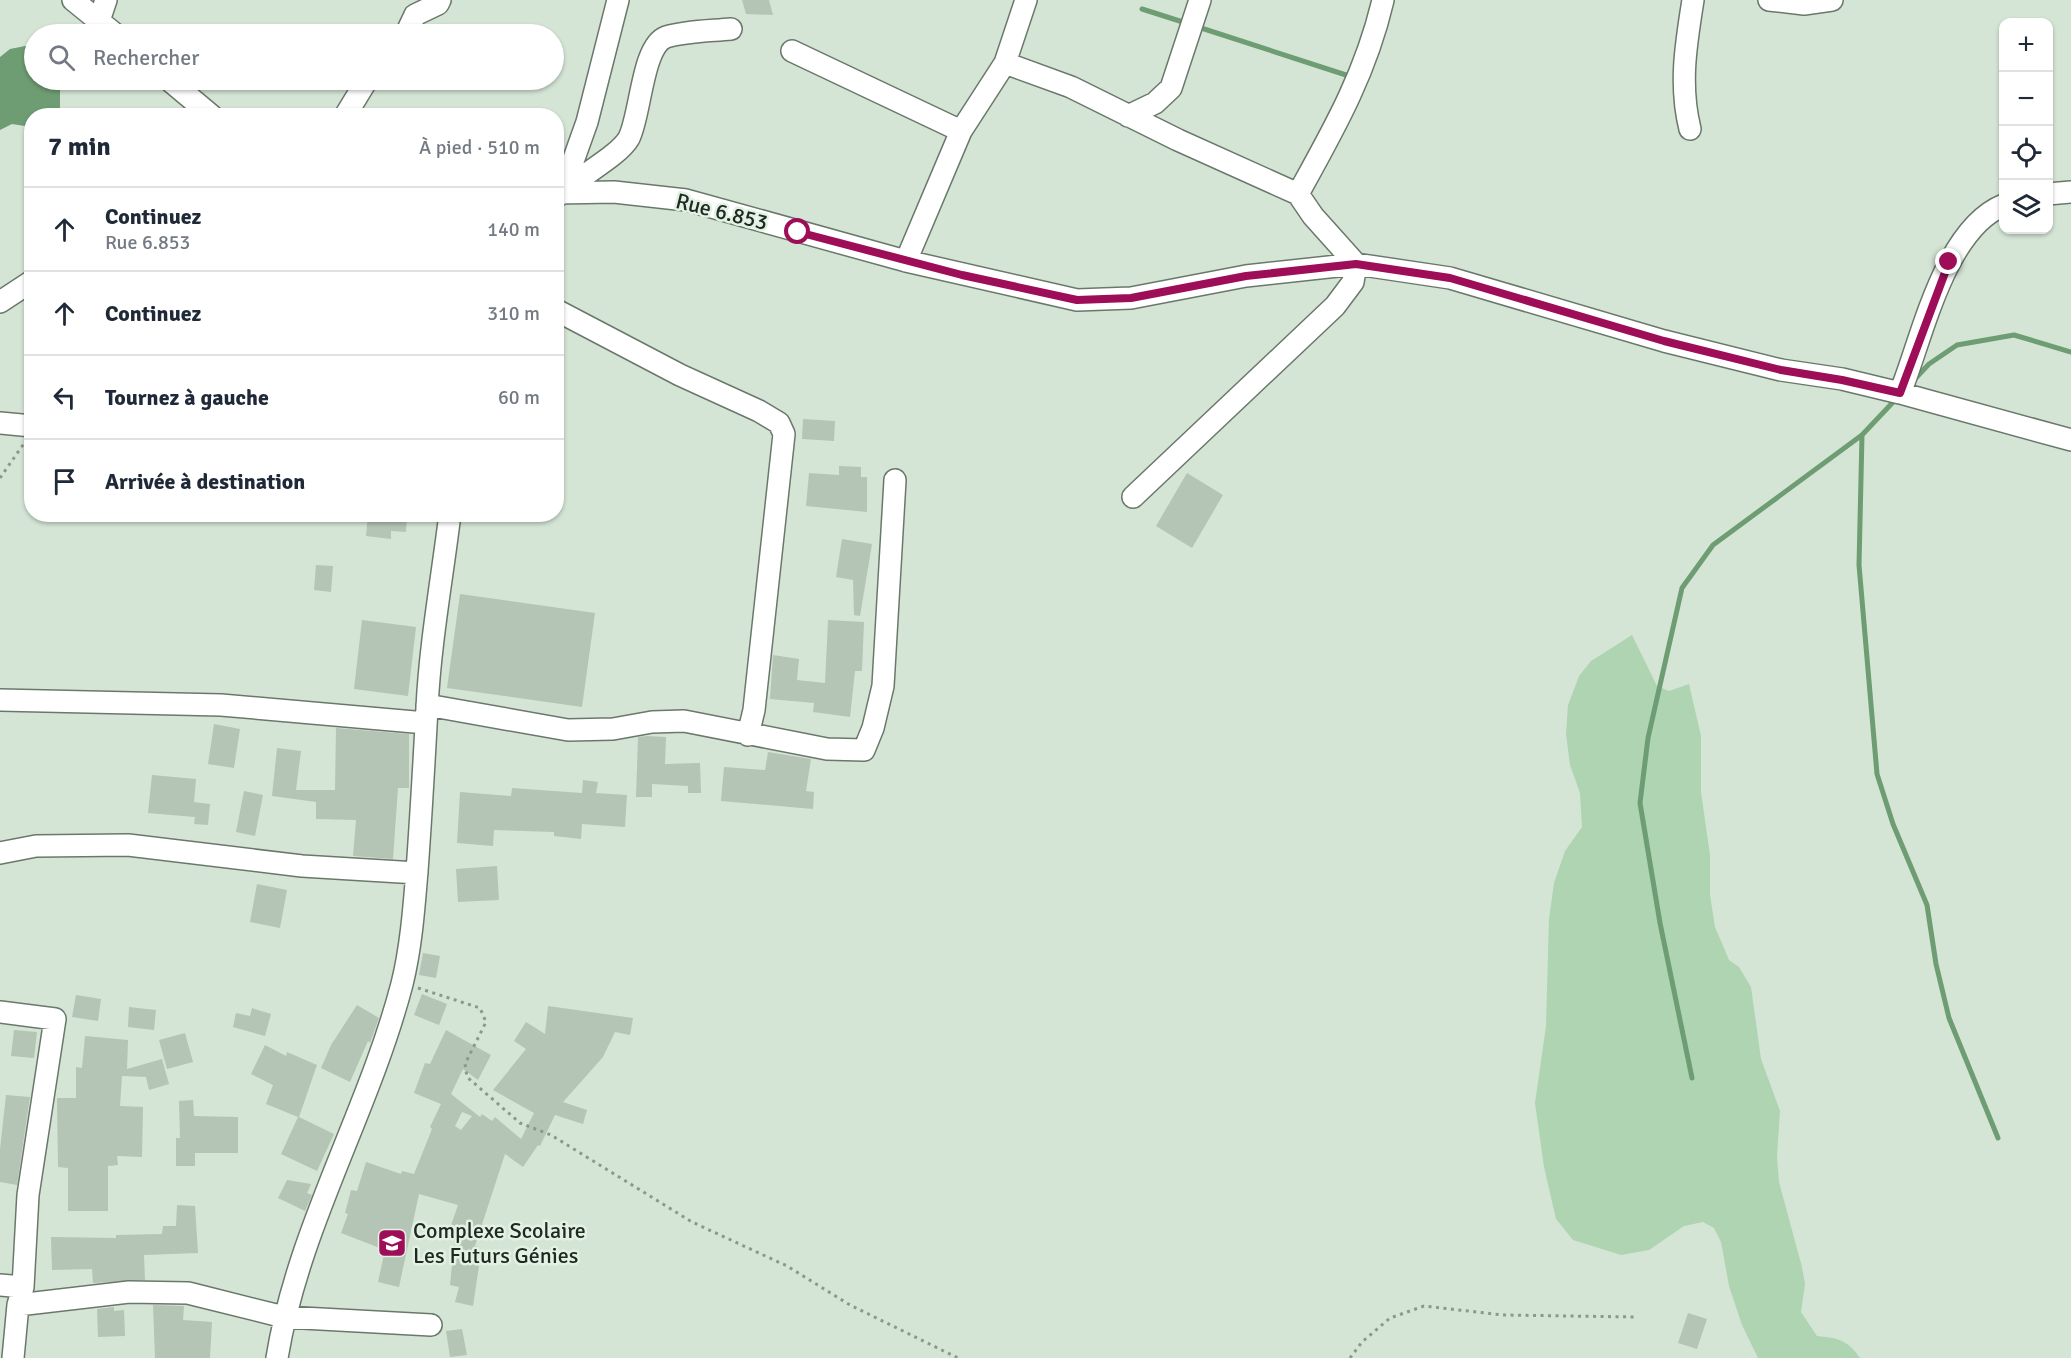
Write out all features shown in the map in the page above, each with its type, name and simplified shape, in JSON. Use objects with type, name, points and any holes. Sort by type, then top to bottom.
[{"type":"street","points":[[73,0],[101,24]]},
{"type":"street","points":[[106,0],[106,24]]},
{"type":"street","points":[[411,24],[415,15],[438,4],[440,0]]},
{"type":"street","points":[[564,179],[587,122],[618,0]]},
{"type":"street","points":[[906,261],[961,130],[1005,63],[1026,0]]},
{"type":"street","points":[[1128,116],[1155,104],[1171,88],[1200,0]]},
{"type":"street","points":[[1298,194],[1347,105],[1374,41],[1383,0]]},
{"type":"street","points":[[1690,129],[1685,110],[1683,62],[1693,0]]},
{"type":"street","points":[[1769,0],[1804,4],[1832,0]]},
{"type":"street","points":[[564,189],[628,140],[640,108],[644,75],[654,47],[665,38],[731,29]]},
{"type":"street","points":[[792,51],[961,130]]},
{"type":"street","points":[[1005,63],[1071,87],[1128,116],[1298,194],[1312,216],[1356,264],[1353,282],[1335,306],[1133,497]]},
{"type":"street","points":[[181,90],[202,108]]},
{"type":"street","points":[[350,108],[361,90]]},
{"type":"street","name":"Rue 6.853","points":[[564,194],[614,192],[686,200],[906,261],[1077,300],[1131,298],[1246,276],[1356,264],[1450,278],[1664,341],[1781,370],[1900,393],[2071,440]]},
{"type":"street","points":[[2053,194],[2071,192]]},
{"type":"street","points":[[1900,393],[1949,262],[1969,232],[1999,209]]},
{"type":"street","points":[[0,302],[24,286]]},
{"type":"street","points":[[564,314],[680,375],[759,411],[778,423],[784,434],[754,711],[748,735]]},
{"type":"street","points":[[0,423],[24,431]]},
{"type":"street","points":[[0,700],[221,705],[427,714],[568,730],[612,729],[652,722],[684,721],[827,749],[864,750],[873,728],[883,686],[895,480]]},
{"type":"street","points":[[277,1358],[284,1317],[402,983],[417,873],[427,714],[449,522]]},
{"type":"street","points":[[0,853],[36,846],[128,845],[302,866],[417,873]]},
{"type":"street","points":[[0,1012],[55,1019],[28,1195],[21,1296],[13,1358]]},
{"type":"street","points":[[0,1285],[21,1296],[129,1292],[188,1293],[284,1317],[431,1325]]},
{"type":"path","points":[[0,478],[24,441]]},
{"type":"path","points":[[402,983],[480,1008],[486,1022],[465,1064],[467,1077],[520,1123],[551,1135],[692,1222],[787,1266],[850,1305],[958,1358]]},
{"type":"path","points":[[1350,1358],[1362,1342],[1390,1318],[1425,1306],[1503,1315],[1635,1317]]},
{"type":"shaded area","points":[[24,46],[24,90],[60,90],[60,108],[24,108],[24,126],[12,124],[0,130],[0,57],[10,49]]},
{"type":"shaded area","points":[[1632,635],[1657,686],[1669,691],[1689,684],[1701,736],[1701,792],[1710,855],[1710,895],[1715,927],[1729,960],[1739,967],[1751,987],[1761,1059],[1780,1111],[1777,1156],[1779,1182],[1805,1284],[1801,1312],[1817,1336],[1842,1341],[1851,1347],[1860,1358],[1758,1358],[1742,1325],[1729,1286],[1721,1242],[1714,1228],[1703,1222],[1684,1226],[1649,1250],[1621,1255],[1573,1240],[1556,1219],[1544,1167],[1535,1103],[1546,1026],[1549,919],[1554,883],[1565,851],[1582,827],[1580,793],[1570,765],[1566,734],[1568,705],[1579,676],[1591,661]]},
{"type":"building","points":[[742,0],[769,0],[773,15],[746,14]]},
{"type":"building","points":[[803,419],[835,421],[834,441],[802,439]]},
{"type":"building","points":[[839,466],[861,467],[861,477],[867,477],[867,512],[806,506],[809,473],[839,475]]},
{"type":"building","points":[[1187,473],[1223,495],[1192,548],[1156,526]]},
{"type":"building","points":[[367,522],[407,522],[406,532],[391,531],[391,539],[366,536]]},
{"type":"building","points":[[842,539],[872,544],[860,616],[854,615],[853,580],[836,577]]},
{"type":"building","points":[[316,565],[333,566],[331,592],[314,590]]},
{"type":"building","points":[[460,594],[595,613],[582,707],[447,688]]},
{"type":"building","points":[[362,620],[416,627],[408,696],[354,689]]},
{"type":"building","points":[[828,620],[864,622],[862,671],[855,671],[850,717],[813,712],[814,703],[770,699],[773,655],[799,659],[797,680],[825,683]]},
{"type":"building","points":[[214,724],[240,729],[234,768],[208,764]]},
{"type":"building","points":[[336,728],[409,734],[409,788],[398,788],[393,859],[353,856],[356,820],[316,819],[316,802],[272,796],[277,748],[301,751],[296,790],[335,790]]},
{"type":"building","points":[[638,737],[666,737],[665,764],[700,763],[701,793],[688,793],[688,786],[652,784],[652,797],[636,797]]},
{"type":"building","points":[[768,752],[811,759],[806,791],[814,792],[813,809],[721,801],[724,767],[765,770]]},
{"type":"building","points":[[152,775],[196,779],[194,802],[210,804],[208,825],[194,824],[195,817],[148,813]]},
{"type":"building","points":[[583,780],[598,782],[596,793],[627,795],[625,827],[582,824],[581,839],[554,836],[554,832],[494,830],[493,846],[457,843],[460,792],[511,796],[512,788],[582,793]]},
{"type":"building","points":[[244,791],[263,795],[255,836],[236,832]]},
{"type":"building","points":[[497,866],[499,900],[458,902],[456,869]]},
{"type":"building","points":[[257,884],[287,890],[280,928],[250,922]]},
{"type":"building","points":[[423,953],[440,956],[436,978],[419,975]]},
{"type":"building","points":[[422,994],[447,1004],[439,1025],[414,1015]]},
{"type":"building","points":[[76,995],[101,999],[98,1021],[72,1017]]},
{"type":"building","points":[[357,1005],[379,1018],[370,1043],[368,1041],[350,1082],[321,1068],[331,1045]]},
{"type":"building","points":[[548,1006],[633,1018],[630,1035],[615,1032],[603,1057],[563,1102],[587,1110],[583,1124],[555,1115],[540,1146],[538,1145],[523,1167],[505,1154],[475,1246],[478,1246],[476,1258],[480,1259],[473,1306],[455,1302],[459,1287],[450,1285],[455,1236],[448,1234],[458,1205],[419,1194],[399,1287],[378,1282],[385,1250],[341,1233],[348,1214],[345,1213],[351,1190],[357,1191],[366,1162],[401,1174],[402,1171],[414,1174],[432,1129],[430,1127],[441,1104],[414,1093],[425,1063],[430,1064],[446,1030],[491,1055],[478,1080],[463,1069],[451,1094],[480,1117],[482,1114],[492,1121],[495,1117],[521,1139],[534,1113],[493,1090],[526,1049],[514,1041],[526,1022],[545,1034]],"holes":[[[462,1112],[472,1116],[461,1130],[455,1126]]]},
{"type":"building","points":[[129,1007],[156,1010],[154,1030],[128,1027]]},
{"type":"building","points":[[252,1008],[271,1014],[265,1036],[233,1027],[236,1013],[250,1016]]},
{"type":"building","points":[[14,1030],[37,1032],[34,1058],[11,1056]]},
{"type":"building","points":[[185,1033],[193,1062],[167,1069],[159,1040]]},
{"type":"building","points":[[85,1036],[128,1040],[127,1069],[162,1059],[169,1084],[149,1090],[146,1077],[122,1076],[120,1106],[143,1107],[142,1157],[117,1156],[118,1165],[108,1166],[108,1211],[68,1211],[68,1168],[58,1167],[57,1098],[76,1098],[76,1067],[82,1068]]},
{"type":"building","points":[[265,1045],[286,1056],[287,1052],[317,1065],[299,1117],[334,1134],[317,1171],[281,1154],[298,1117],[266,1104],[273,1085],[251,1074]]},
{"type":"building","points":[[6,1095],[30,1097],[17,1185],[0,1182],[0,1149]]},
{"type":"building","points":[[193,1100],[194,1116],[238,1117],[238,1153],[195,1153],[195,1166],[176,1166],[176,1138],[180,1138],[179,1101]]},
{"type":"building","points":[[287,1180],[311,1184],[307,1193],[312,1195],[305,1211],[278,1198]]},
{"type":"building","points":[[177,1205],[195,1206],[198,1253],[144,1255],[145,1280],[93,1283],[92,1269],[52,1270],[51,1237],[116,1238],[116,1235],[162,1234],[163,1226],[176,1226]]},
{"type":"building","points":[[153,1305],[184,1306],[183,1320],[212,1322],[210,1358],[155,1358]]},
{"type":"building","points":[[114,1307],[114,1311],[124,1310],[125,1336],[98,1337],[97,1309]]},
{"type":"building","points":[[1688,1313],[1707,1319],[1697,1349],[1678,1343]]},
{"type":"building","points":[[462,1329],[467,1355],[450,1357],[446,1331]]},
{"type":"waterway","points":[[1142,9],[1186,23]]},
{"type":"waterway","points":[[1195,26],[1346,75]]},
{"type":"waterway","points":[[1913,381],[1929,364],[1957,345],[2014,335],[2071,352]]},
{"type":"waterway","points":[[1692,1078],[1660,923],[1640,803],[1648,738],[1682,588],[1713,545],[1862,435],[1896,399]]},
{"type":"waterway","points":[[1862,435],[1859,565],[1877,774],[1893,824],[1927,905],[1936,964],[1949,1018],[1998,1138]]},
{"type":"place","name":"Complexe Scolaire Les Futurs Génies","points":[[392,1243]]},
{"type":"route","points":[[798,232],[962,275],[1077,300],[1131,298],[1246,276],[1356,264],[1450,278],[1664,341],[1781,370],[1900,393],[1949,262]]}]
